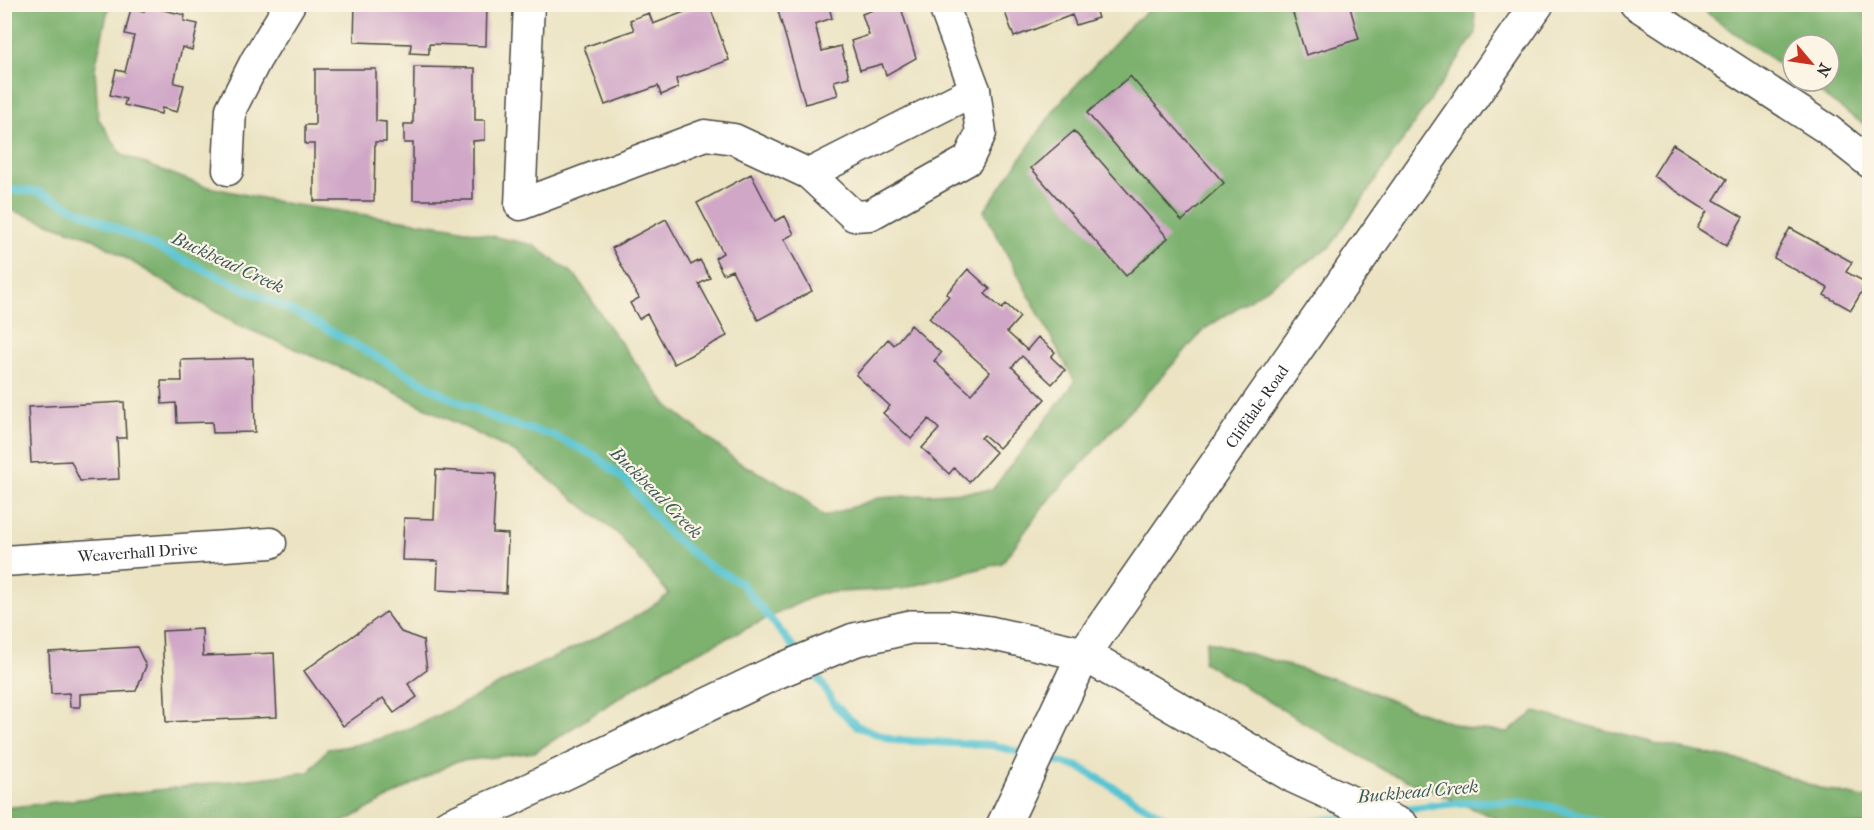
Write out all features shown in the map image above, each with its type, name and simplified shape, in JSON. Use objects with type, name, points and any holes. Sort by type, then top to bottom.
[{"type":"main road","name":"Cliffdale Road","points":[[1003,825],[1084,654],[1537,4]]},
{"type":"main road","points":[[448,825],[508,800],[774,674],[854,640],[910,627],[950,627],[990,633],[1084,654],[1295,777],[1402,825]]},
{"type":"street","points":[[228,170],[231,110],[256,60],[290,4]]},
{"type":"street","points":[[533,6],[520,205],[705,135],[734,139],[809,174],[854,216],[870,215],[968,160],[981,133],[975,90],[943,4]]},
{"type":"street","points":[[1635,4],[1827,129],[1869,163]]},
{"type":"street","points":[[809,174],[975,90]]},
{"type":"street","name":"Weaverhall Drive","points":[[4,561],[271,543]]},
{"type":"green space","points":[[5,5],[109,5],[95,68],[98,118],[122,155],[204,186],[289,204],[451,227],[533,245],[576,276],[609,327],[667,405],[738,462],[798,493],[824,517],[878,498],[992,490],[1075,382],[984,211],[1057,106],[1132,24],[1155,5],[1474,5],[1476,33],[1330,247],[1206,328],[1045,504],[1002,563],[901,589],[820,593],[667,667],[535,752],[454,762],[344,822],[324,825],[5,825],[5,808],[309,772],[327,749],[378,739],[429,720],[617,627],[669,594],[618,534],[516,453],[372,381],[236,324],[92,238],[5,208]]},
{"type":"green space","points":[[1696,5],[1869,5],[1869,128],[1820,93],[1841,93],[1841,33],[1781,33],[1781,65]]},
{"type":"green space","points":[[1207,641],[1357,686],[1406,707],[1469,729],[1508,732],[1535,712],[1666,746],[1743,761],[1822,789],[1869,799],[1869,825],[1511,825],[1385,771],[1203,662]]},
{"type":"building","points":[[355,4],[487,4],[486,46],[429,44],[429,54],[410,53],[411,44],[354,42]]},
{"type":"building","points":[[709,4],[729,60],[676,79],[678,88],[661,95],[658,86],[605,105],[584,47],[634,30],[630,20],[649,13],[653,24]]},
{"type":"building","points":[[776,4],[834,4],[829,7],[832,18],[815,24],[822,51],[841,46],[849,77],[834,81],[838,95],[805,104]]},
{"type":"building","points":[[871,4],[900,4],[916,58],[886,75],[882,64],[860,70],[851,41],[869,35],[862,14],[873,10]]},
{"type":"building","points":[[1002,4],[1108,5],[1095,9],[1098,18],[1076,25],[1072,15],[1014,37]]},
{"type":"building","points":[[1290,4],[1349,4],[1359,39],[1306,55]]},
{"type":"building","points":[[146,6],[185,15],[184,21],[198,24],[192,50],[182,47],[174,83],[184,85],[177,112],[162,108],[161,114],[124,105],[126,99],[110,95],[116,70],[125,72],[134,36],[125,34],[131,8],[144,11]]},
{"type":"building","points":[[414,67],[475,68],[475,120],[485,120],[485,140],[473,141],[473,200],[413,200],[413,143],[404,143],[404,124],[413,124]]},
{"type":"building","points":[[315,69],[376,69],[376,121],[386,122],[386,142],[375,142],[374,201],[314,201],[314,144],[305,144],[305,125],[315,125]]},
{"type":"building","points":[[1130,76],[1224,183],[1182,221],[1087,113]]},
{"type":"building","points":[[1074,131],[1168,238],[1126,276],[1031,168]]},
{"type":"building","points":[[1673,144],[1727,179],[1714,200],[1743,217],[1726,246],[1697,228],[1707,211],[1653,176]]},
{"type":"building","points":[[751,174],[775,221],[785,216],[794,234],[784,239],[812,291],[758,320],[732,270],[723,274],[715,258],[723,253],[697,203]]},
{"type":"building","points":[[666,219],[691,265],[700,260],[710,278],[699,284],[727,336],[674,364],[647,314],[639,319],[630,303],[639,298],[612,248]]},
{"type":"building","points":[[1790,228],[1852,262],[1846,272],[1867,283],[1851,310],[1824,295],[1828,288],[1774,258]]},
{"type":"building","points":[[968,269],[990,289],[985,294],[1002,309],[1006,304],[1020,317],[1007,332],[1027,350],[1038,337],[1055,352],[1051,357],[1065,370],[1052,384],[1022,356],[1012,367],[1045,399],[999,448],[984,435],[981,438],[996,452],[969,482],[954,468],[949,474],[922,448],[939,429],[929,419],[911,439],[883,413],[890,406],[856,375],[888,339],[894,345],[911,325],[941,353],[934,361],[971,394],[990,372],[929,318],[949,296],[946,294]]},
{"type":"building","points":[[253,358],[255,432],[213,433],[212,422],[177,423],[176,403],[162,404],[161,381],[182,381],[181,360]]},
{"type":"building","points":[[124,402],[126,438],[117,438],[119,479],[80,481],[71,461],[31,463],[28,407]]},
{"type":"building","points":[[436,470],[496,473],[493,533],[508,534],[506,593],[437,590],[438,561],[402,560],[404,518],[434,519]]},
{"type":"building","points":[[386,612],[401,632],[423,640],[427,670],[408,684],[417,697],[394,713],[383,698],[343,726],[304,671]]},
{"type":"building","points":[[202,629],[203,656],[274,653],[277,717],[166,722],[162,631]]},
{"type":"building","points":[[137,647],[146,666],[136,691],[80,694],[80,707],[70,707],[69,693],[51,694],[49,652]]},
{"type":"waterway","name":"Buckhead Creek","points":[[4,189],[39,192],[309,319],[450,398],[504,422],[552,435],[594,455],[626,481],[669,534],[703,562],[741,583],[799,654]]},
{"type":"waterway","name":"Buckhead Creek","points":[[809,666],[834,704],[857,726],[893,740],[992,745],[1030,755]]},
{"type":"waterway","name":"Buckhead Creek","points":[[1043,758],[1079,767],[1167,819],[1213,826]]},
{"type":"waterway","name":"Buckhead Creek","points":[[1394,810],[1467,803],[1523,803],[1559,809],[1612,826]]},
{"type":"waterway","name":"Buckhead Creek","points":[[1261,826],[1354,816]]}]
